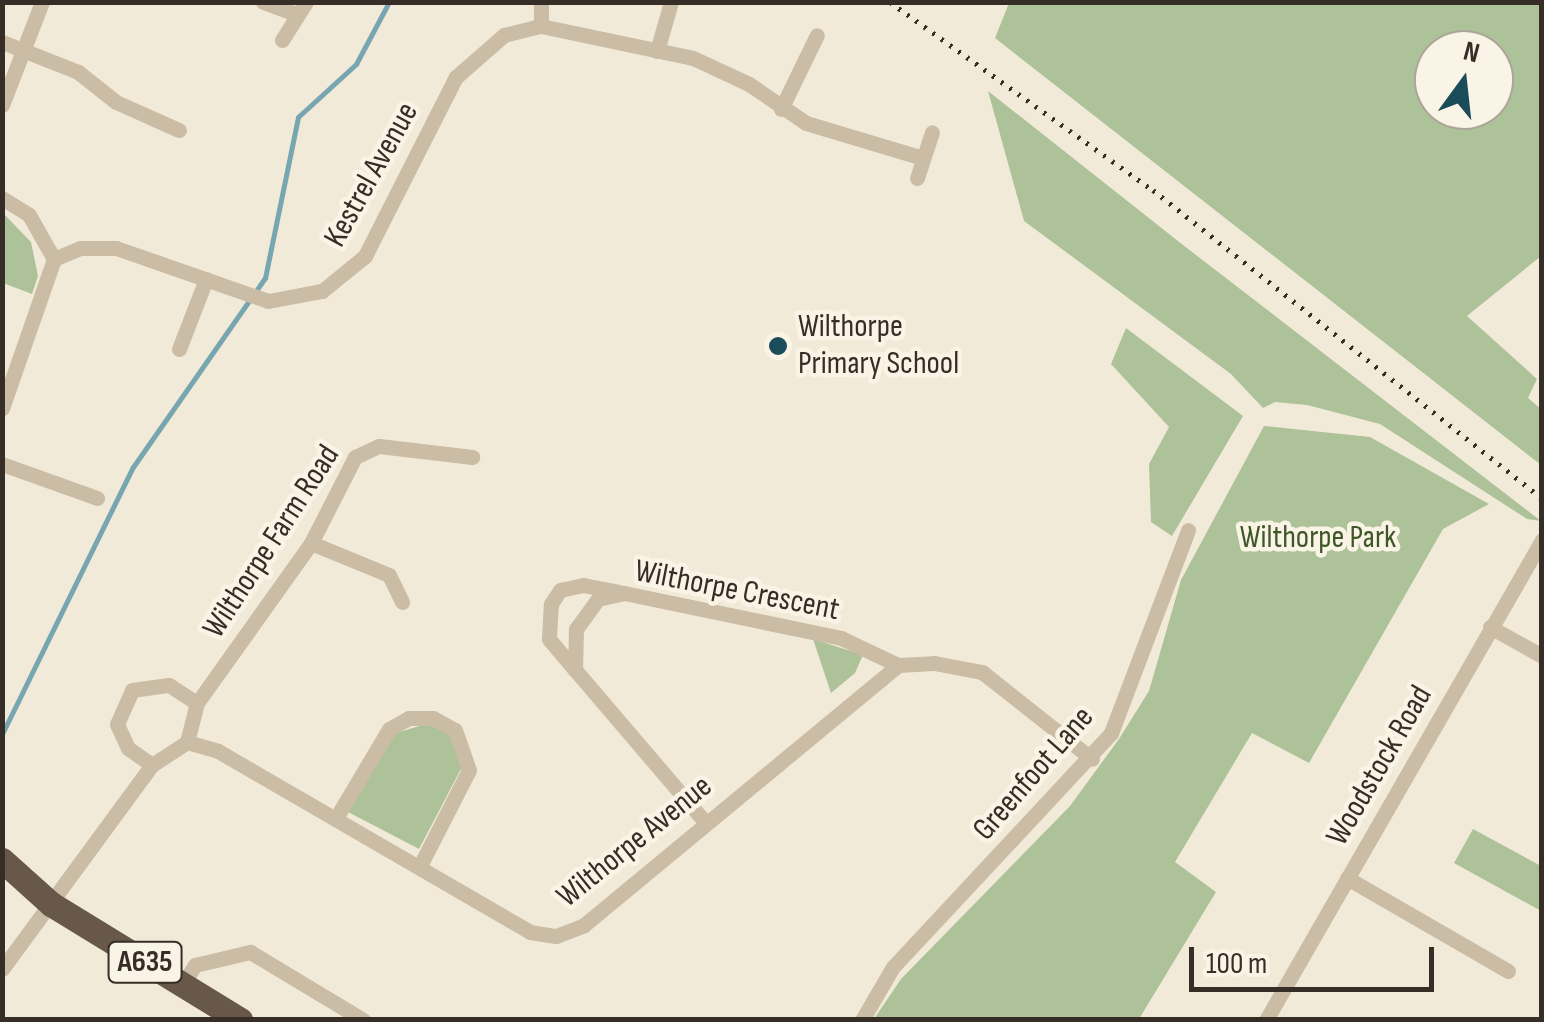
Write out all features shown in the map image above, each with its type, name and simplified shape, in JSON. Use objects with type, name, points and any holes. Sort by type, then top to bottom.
[{"type":"highway","name":"A635","points":[[2,860],[51,904],[240,1020]]},
{"type":"street","points":[[2,106],[42,2]]},
{"type":"street","points":[[262,2],[302,9],[282,40]]},
{"type":"street","points":[[541,2],[541,26],[657,50],[720,68],[781,109],[924,158]]},
{"type":"street","points":[[657,50],[671,2]]},
{"type":"street","name":"Kestrel Avenue","points":[[54,259],[80,248],[116,248],[268,301],[304,297],[353,270],[456,77],[504,35],[541,26]]},
{"type":"street","points":[[781,109],[817,35]]},
{"type":"street","points":[[2,42],[78,72],[116,102],[179,130]]},
{"type":"street","points":[[917,178],[932,132]]},
{"type":"street","points":[[2,198],[30,216],[54,259],[2,408]]},
{"type":"street","points":[[179,350],[206,279]]},
{"type":"street","name":"Wilthorpe Farm Road","points":[[197,703],[311,543],[355,457],[380,446],[472,457]]},
{"type":"street","points":[[2,464],[97,498]]},
{"type":"street","name":"Greenfoot Lane","points":[[862,1020],[893,966],[1092,759],[1124,710],[1188,530]]},
{"type":"street","name":"Woodstock Road","points":[[1266,1020],[1542,540]]},
{"type":"street","points":[[311,543],[389,575],[402,602]]},
{"type":"street","points":[[624,593],[583,585],[560,590],[551,604],[550,639],[705,822]]},
{"type":"street","name":"Wilthorpe Crescent","points":[[574,670],[576,629],[598,599],[624,593],[841,638],[898,665]]},
{"type":"street","points":[[1490,628],[1542,656]]},
{"type":"street","points":[[898,665],[934,663],[982,672],[1092,759]]},
{"type":"street","name":"Wilthorpe Avenue","points":[[187,742],[218,751],[421,864],[530,932],[556,936],[584,925],[898,665]]},
{"type":"street","points":[[2,968],[152,765],[187,742],[197,703],[156,682],[124,700],[121,737],[152,765]]},
{"type":"street","points":[[336,818],[388,729],[409,718],[433,718],[455,730],[469,770],[421,864]]},
{"type":"street","points":[[1347,878],[1508,970]]},
{"type":"street","points":[[182,985],[194,965],[250,952],[364,1020]]},
{"type":"green space","points":[[1009,3],[1541,3],[1541,256],[1467,316],[1537,379],[1528,398],[1541,409],[1541,465],[995,38]]},
{"type":"green space","points":[[988,91],[1541,521],[1527,519],[1380,424],[1307,405],[1275,402],[1263,408],[1231,374],[1024,221]]},
{"type":"green space","points":[[3,213],[31,242],[38,276],[32,294],[3,283]]},
{"type":"green space","points":[[1126,328],[1243,416],[1172,536],[1151,522],[1149,464],[1169,427],[1111,364]]},
{"type":"green space","name":"Wilthorpe Park","points":[[1264,426],[1370,437],[1489,504],[1443,529],[1309,763],[1252,733],[1175,862],[1216,892],[1139,1019],[874,1019],[901,979],[1070,806],[1119,739],[1149,691],[1181,580]]},
{"type":"green space","points":[[813,639],[863,655],[855,673],[831,693]]},
{"type":"green space","points":[[429,723],[449,733],[462,767],[419,849],[348,812],[393,734]]},
{"type":"green space","points":[[1473,829],[1541,866],[1541,911],[1454,863]]},
{"type":"waterway","points":[[2,734],[133,467],[265,278],[298,117],[356,64],[389,2]]},
{"type":"railway","points":[[890,2],[1153,190],[1542,498]]},
{"type":"place","name":"Wilthorpe Primary School","points":[[778,346]]}]
